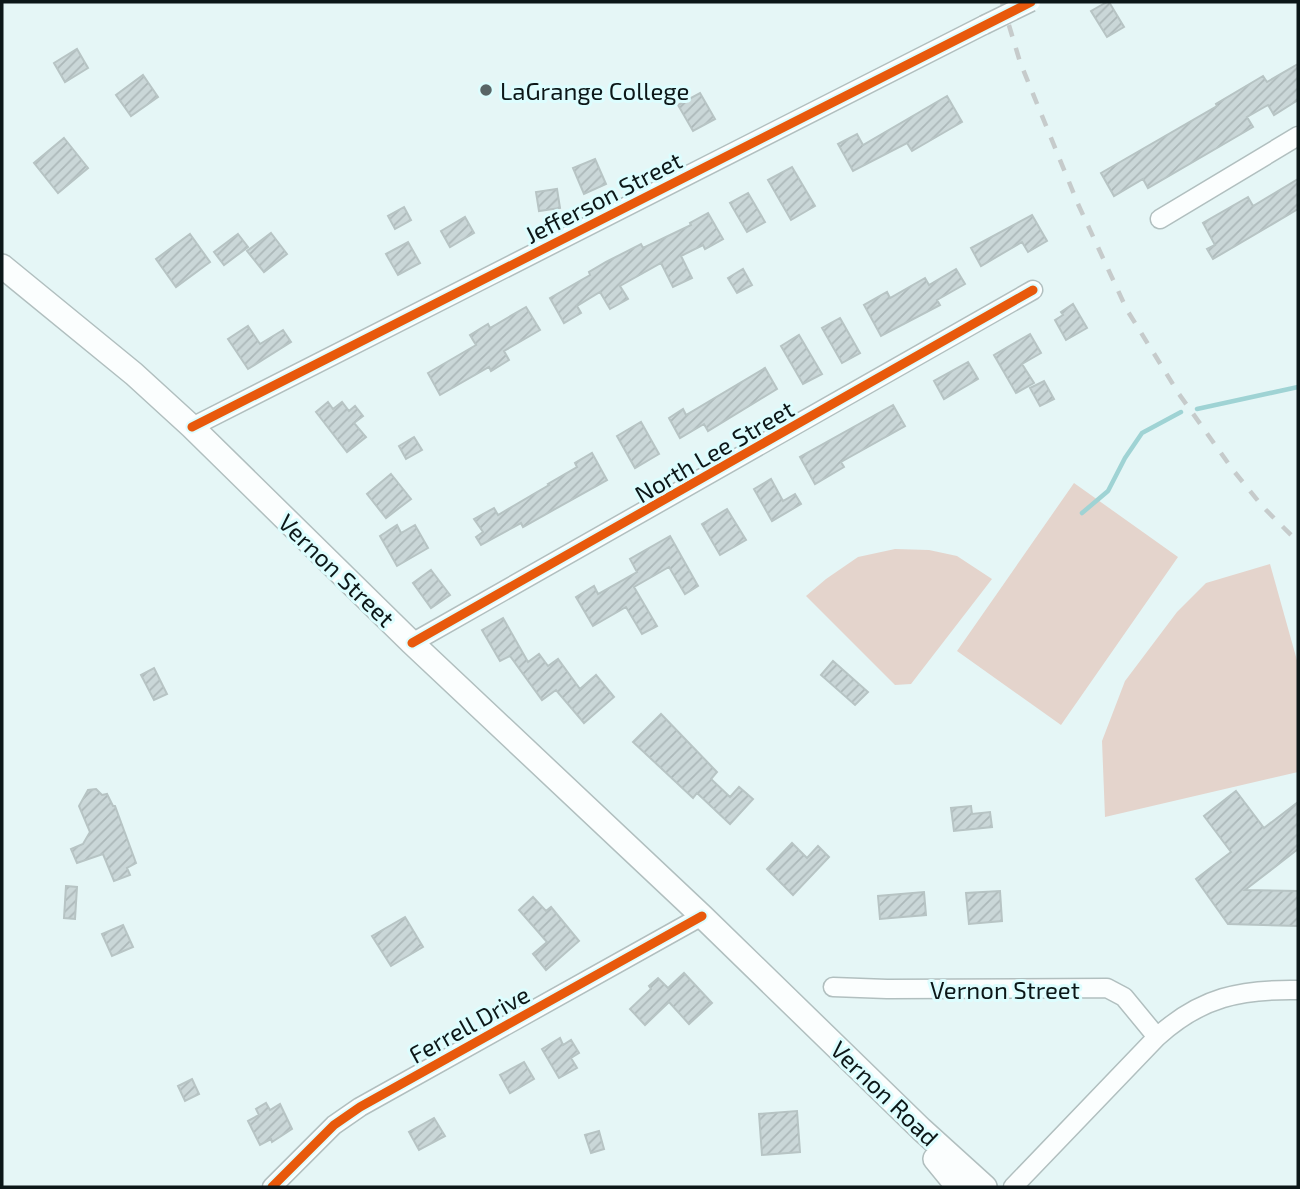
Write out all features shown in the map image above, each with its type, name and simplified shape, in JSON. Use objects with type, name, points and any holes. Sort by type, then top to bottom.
[{"type":"main road","name":"Vernon Street","points":[[2,266],[134,374],[192,427],[412,643],[787,997]]},
{"type":"main road","name":"Vernon Road","points":[[787,997],[985,1187]]},
{"type":"main road","points":[[894,1102],[922,1143],[958,1187]]},
{"type":"street","name":"Jefferson Street","points":[[192,427],[1031,2]]},
{"type":"street","points":[[1160,219],[1298,136]]},
{"type":"street","name":"North Lee Street","points":[[412,643],[1033,290]]},
{"type":"street","name":"Ferrell Drive","points":[[272,1187],[334,1125],[360,1107],[702,916]]},
{"type":"street","name":"Vernon Street","points":[[833,987],[1107,988],[1124,998],[1157,1037]]},
{"type":"street","points":[[1013,1187],[1157,1037],[1195,1008],[1228,995],[1266,989],[1298,990]]},
{"type":"shaded area","points":[[1074,483],[1178,557],[1061,725],[957,651]]},
{"type":"shaded area","points":[[895,549],[929,550],[957,556],[992,579],[911,684],[895,685],[806,596],[858,557]]},
{"type":"shaded area","points":[[1270,564],[1298,664],[1298,772],[1105,817],[1102,741],[1125,681],[1177,612],[1206,583]]},
{"type":"building","points":[[1107,2],[1124,27],[1107,37],[1091,11]]},
{"type":"building","points":[[77,49],[88,68],[65,82],[54,63]]},
{"type":"building","points":[[1298,64],[1298,100],[1274,115],[1268,105],[1247,117],[1253,127],[1148,188],[1143,179],[1114,196],[1101,173],[1217,106],[1216,104],[1263,76],[1267,82]]},
{"type":"building","points":[[143,75],[158,97],[131,116],[116,95]]},
{"type":"building","points":[[700,93],[715,119],[693,131],[678,105]]},
{"type":"building","points":[[947,96],[962,122],[912,151],[907,143],[853,171],[838,144],[857,134],[863,145]]},
{"type":"building","points":[[64,138],[88,168],[58,193],[34,163]]},
{"type":"building","points":[[595,159],[606,184],[584,194],[573,168]]},
{"type":"building","points":[[792,167],[815,206],[791,220],[768,180]]},
{"type":"building","points":[[1298,179],[1298,209],[1213,259],[1207,249],[1215,245],[1203,223],[1248,197],[1253,206]]},
{"type":"building","points":[[557,189],[560,208],[539,211],[536,192]]},
{"type":"building","points":[[748,193],[765,222],[747,232],[730,203]]},
{"type":"building","points":[[404,207],[411,220],[395,229],[388,216]]},
{"type":"building","points":[[708,213],[723,239],[705,249],[703,245],[681,256],[692,278],[673,287],[661,263],[620,286],[628,299],[610,309],[600,292],[577,306],[581,313],[564,323],[550,298],[590,275],[589,272],[606,262],[641,244],[643,248],[691,225],[690,223]]},
{"type":"building","points":[[1032,215],[1047,241],[1028,252],[1022,242],[981,266],[971,248]]},
{"type":"building","points":[[465,217],[474,233],[450,247],[441,231]]},
{"type":"building","points":[[271,233],[287,254],[264,272],[247,251]]},
{"type":"building","points":[[190,234],[210,262],[176,287],[156,259]]},
{"type":"building","points":[[238,234],[248,247],[224,265],[214,252]]},
{"type":"building","points":[[408,242],[420,263],[398,275],[386,254]]},
{"type":"building","points":[[743,269],[752,285],[737,293],[728,278]]},
{"type":"building","points":[[956,269],[965,284],[937,300],[940,305],[881,336],[864,305],[887,292],[890,298],[925,278],[929,285]]},
{"type":"building","points":[[1073,304],[1087,328],[1066,340],[1055,320]]},
{"type":"building","points":[[526,307],[540,330],[504,351],[509,360],[491,371],[489,367],[440,395],[428,373],[476,345],[470,335],[488,324],[490,328]]},
{"type":"building","points":[[840,318],[860,353],[842,363],[822,328]]},
{"type":"building","points":[[248,326],[260,344],[283,330],[291,342],[248,369],[228,339]]},
{"type":"building","points":[[1030,334],[1041,353],[1022,364],[1034,383],[1016,393],[994,355]]},
{"type":"building","points":[[799,335],[822,374],[803,384],[781,346]]},
{"type":"building","points":[[968,362],[978,379],[944,399],[934,381]]},
{"type":"building","points":[[765,368],[777,389],[708,431],[704,424],[680,438],[669,418],[683,409],[686,415]]},
{"type":"building","points":[[1044,381],[1054,399],[1040,406],[1030,388]]},
{"type":"building","points":[[328,402],[333,409],[342,402],[349,411],[355,406],[363,416],[354,423],[366,437],[347,452],[316,412]]},
{"type":"building","points":[[893,405],[905,426],[841,462],[844,467],[815,484],[800,457]]},
{"type":"building","points":[[641,422],[659,454],[635,468],[617,436]]},
{"type":"building","points":[[414,437],[422,450],[406,459],[399,446]]},
{"type":"building","points":[[592,453],[607,480],[523,527],[521,523],[481,545],[476,537],[483,532],[474,519],[494,508],[498,515],[577,467],[575,463]]},
{"type":"building","points":[[391,474],[411,499],[386,518],[367,494]]},
{"type":"building","points":[[771,479],[783,501],[795,494],[801,504],[772,521],[754,489]]},
{"type":"building","points":[[727,509],[746,540],[720,555],[702,524]]},
{"type":"building","points":[[397,525],[401,533],[415,525],[428,548],[397,566],[380,536]]},
{"type":"building","points":[[670,536],[698,586],[685,594],[669,567],[634,587],[657,626],[642,634],[626,607],[593,626],[576,597],[594,586],[598,594],[637,572],[630,559]]},
{"type":"building","points":[[431,570],[450,595],[431,608],[413,583]]},
{"type":"building","points":[[503,618],[528,662],[539,654],[548,666],[558,659],[580,689],[596,675],[614,697],[584,723],[556,690],[542,700],[510,656],[500,661],[482,630]]},
{"type":"building","points":[[833,661],[868,692],[855,705],[821,675]]},
{"type":"building","points":[[154,668],[167,694],[154,700],[141,675]]},
{"type":"building","points":[[661,714],[717,772],[711,779],[730,797],[739,787],[753,799],[730,824],[697,793],[693,798],[633,742]]},
{"type":"building","points":[[96,789],[102,795],[107,794],[115,806],[136,863],[127,868],[130,875],[114,881],[103,854],[77,863],[71,849],[83,844],[90,832],[79,806],[88,790]]},
{"type":"building","points":[[1236,791],[1264,828],[1298,802],[1298,849],[1245,890],[1298,891],[1298,926],[1228,924],[1196,879],[1231,852],[1204,816]]},
{"type":"building","points":[[971,806],[972,814],[990,812],[992,827],[954,831],[951,808]]},
{"type":"building","points":[[792,843],[807,858],[818,846],[829,857],[793,895],[767,869]]},
{"type":"building","points":[[66,886],[77,887],[75,919],[64,918]]},
{"type":"building","points":[[1000,891],[1002,921],[969,924],[966,893]]},
{"type":"building","points":[[924,892],[926,915],[880,919],[878,896]]},
{"type":"building","points":[[533,897],[546,911],[551,907],[579,941],[546,970],[533,954],[547,942],[519,910]]},
{"type":"building","points":[[405,917],[423,947],[391,966],[372,936]]},
{"type":"building","points":[[123,925],[133,947],[112,956],[102,934]]},
{"type":"building","points":[[684,973],[712,1003],[689,1024],[669,1002],[645,1025],[630,1009],[651,989],[649,986],[658,978],[668,988]]},
{"type":"building","points":[[560,1038],[563,1045],[571,1040],[579,1053],[571,1058],[577,1068],[559,1078],[542,1049]]},
{"type":"building","points":[[524,1062],[534,1079],[510,1093],[500,1075]]},
{"type":"building","points":[[192,1079],[199,1094],[185,1101],[178,1086]]},
{"type":"building","points":[[266,1103],[270,1110],[280,1104],[292,1129],[272,1142],[271,1139],[260,1145],[248,1121],[259,1115],[256,1109]]},
{"type":"building","points":[[797,1111],[800,1152],[762,1155],[759,1114]]},
{"type":"building","points":[[434,1118],[445,1136],[419,1150],[409,1132]]},
{"type":"building","points":[[599,1131],[604,1149],[591,1153],[585,1135]]},
{"type":"waterway","points":[[1197,409],[1298,387]]},
{"type":"waterway","points":[[1082,513],[1108,491],[1142,433],[1181,412]]},
{"type":"railway","points":[[1002,2],[1020,62],[1078,204],[1127,310],[1179,394],[1233,470],[1263,507],[1298,542]]},
{"type":"cycle path","points":[[192,427],[1031,2]]},
{"type":"cycle path","points":[[412,643],[1033,290]]},
{"type":"cycle path","points":[[272,1187],[334,1125],[360,1107],[702,916]]},
{"type":"place","name":"LaGrange College","points":[[486,90]]}]
